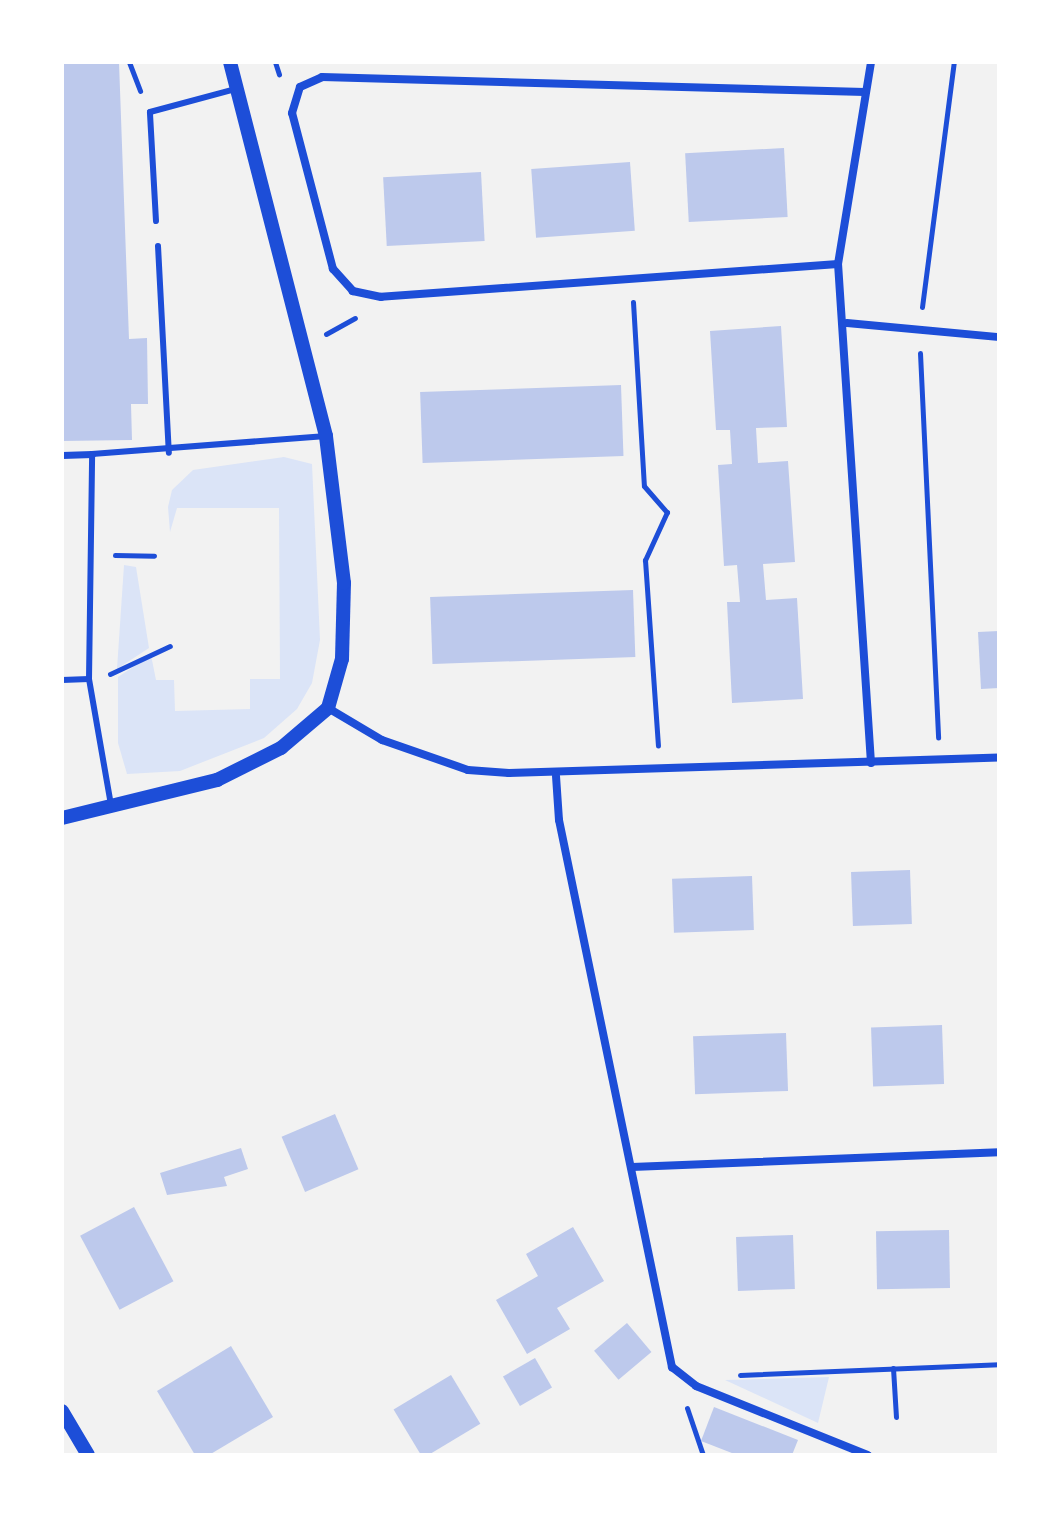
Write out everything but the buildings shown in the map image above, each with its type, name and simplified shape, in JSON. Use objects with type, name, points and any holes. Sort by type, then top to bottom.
[{"type":"street","points":[[62,818],[217,780],[281,748],[328,708],[342,659],[344,583],[326,436],[230,62]]},
{"type":"street","points":[[871,62],[838,264],[847,323],[871,763]]},
{"type":"street","points":[[838,264],[381,297],[353,291],[333,269],[292,113],[300,87],[322,77],[865,92]]},
{"type":"street","points":[[847,323],[999,337]]},
{"type":"street","points":[[62,455],[92,454]]},
{"type":"street","points":[[328,708],[382,740],[468,770],[556,776],[999,758]]},
{"type":"street","points":[[556,776],[559,820],[632,1167],[662,1335],[672,1367],[696,1386],[868,1455]]},
{"type":"street","points":[[632,1167],[999,1152]]},
{"type":"street","points":[[62,1411],[88,1455]]},
{"type":"lane","points":[[156,221],[150,112],[236,89]]},
{"type":"lane","points":[[158,246],[169,453]]},
{"type":"lane","points":[[111,807],[89,679],[86,554],[92,454],[169,453],[326,436]]},
{"type":"lane","points":[[62,680],[89,679]]},
{"type":"path","points":[[939,760],[919,331],[954,62]]},
{"type":"path","points":[[632,281],[644,486],[667,512],[645,560],[657,730]]},
{"type":"path","points":[[302,343],[341,329],[381,297]]},
{"type":"path","points":[[86,554],[154,556]]},
{"type":"path","points":[[89,679],[170,646]]},
{"type":"path","points":[[703,1455],[685,1412],[696,1386],[715,1376],[999,1364]]},
{"type":"path","points":[[893,1368],[896,1417]]},
{"type":"shaded area","points":[[284,457],[312,464],[320,640],[312,683],[297,709],[264,738],[180,771],[127,774],[118,743],[118,677],[151,655],[156,680],[174,680],[175,711],[250,709],[250,679],[280,679],[279,508],[177,508],[170,532],[168,507],[172,490],[193,470]]},
{"type":"shaded area","points":[[124,565],[136,567],[149,648],[117,669]]},
{"type":"shaded area","points":[[829,1377],[818,1423],[725,1380]]}]
